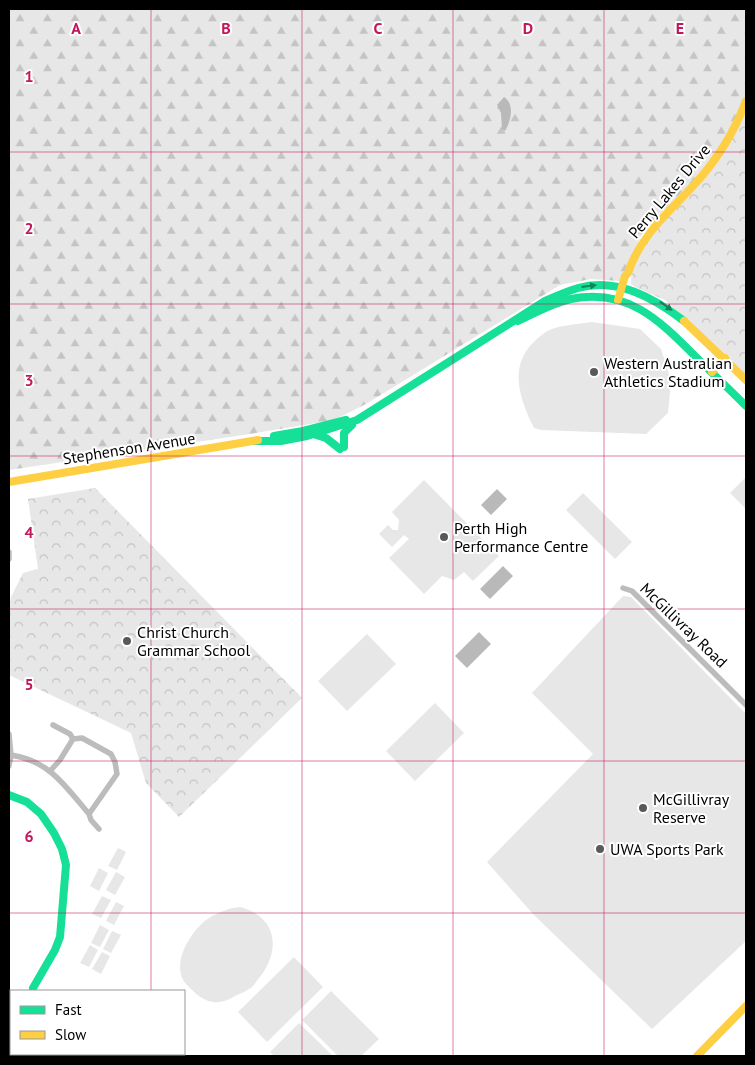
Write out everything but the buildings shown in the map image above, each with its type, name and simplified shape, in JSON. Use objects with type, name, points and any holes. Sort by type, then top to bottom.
[{"type":"main road","name":"Perry Lakes Drive","points":[[621,300],[625,276],[637,250],[650,231],[695,184],[721,152],[741,117],[746,101]]},
{"type":"main road","name":"Stephenson Avenue","points":[[507,326],[524,313],[567,290],[595,285],[624,287],[649,296],[663,304],[725,358],[746,380]]},
{"type":"main road","name":"Stephenson Avenue","points":[[254,441],[265,442],[314,435],[357,420],[507,326],[545,307],[568,299],[597,297],[621,300],[644,310],[658,320],[746,406]]},
{"type":"main road","points":[[712,372],[725,358]]},
{"type":"main road","name":"Stephenson Avenue","points":[[9,482],[303,432],[366,414]]},
{"type":"main road","points":[[314,435],[325,438],[342,448],[344,433],[357,420]]},
{"type":"main road","points":[[9,795],[26,802],[41,814],[54,833],[62,849],[66,864],[60,937],[55,950],[33,988]]},
{"type":"main road","points":[[697,1056],[746,1006]]},
{"type":"main road","points":[[703,1056],[746,1012]]},
{"type":"street","points":[[9,552],[9,559]]},
{"type":"street","name":"McGillivray Road","points":[[623,588],[632,591],[746,705]]},
{"type":"street","points":[[53,725],[70,734],[73,739]]},
{"type":"street","points":[[9,734],[11,755],[9,766]]},
{"type":"street","points":[[73,739],[82,738],[111,754],[115,762],[117,774],[89,814]]},
{"type":"street","points":[[50,770],[60,760],[73,739]]},
{"type":"street","points":[[11,755],[25,757],[50,770],[89,814],[91,820],[99,829]]},
{"type":"green space","points":[[9,9],[746,9],[746,94],[739,114],[710,164],[641,236],[620,281],[591,279],[560,285],[366,404],[334,420],[9,470]]},
{"type":"green space","points":[[746,112],[746,376],[665,300],[631,284],[631,277],[632,270],[645,245],[716,162],[737,130]]},
{"type":"green space","name":"Western Australian Athletics Stadium","points":[[592,322],[640,329],[661,349],[671,381],[668,413],[646,434],[541,430],[534,428],[520,389],[520,364],[525,353],[534,342],[550,330],[562,326]]},
{"type":"green space","points":[[746,477],[746,509],[730,493]]},
{"type":"green space","name":"Perth High Performance Centre","points":[[424,480],[499,556],[473,581],[464,572],[454,580],[442,576],[424,594],[389,558],[409,539],[404,535],[392,547],[379,534],[388,525],[393,530],[398,530],[399,520],[392,512]]},
{"type":"green space","name":"Christ Church Grammar School","points":[[95,488],[302,698],[179,817],[146,783],[131,733],[9,675],[9,606],[11,597],[23,573],[38,569],[28,499]]},
{"type":"green space","points":[[583,493],[632,542],[615,559],[566,510]]},
{"type":"green space","name":"McGillivray Reserve","points":[[623,596],[631,597],[746,714],[746,941],[652,1029],[534,915],[487,862],[593,754],[532,693]]},
{"type":"green space","points":[[367,634],[396,664],[347,711],[318,681]]},
{"type":"green space","points":[[435,703],[464,733],[415,781],[386,751]]},
{"type":"green space","points":[[118,848],[126,852],[117,870],[108,866]]},
{"type":"green space","points":[[99,868],[108,873],[99,891],[90,886]]},
{"type":"green space","points":[[116,872],[125,877],[115,895],[106,890]]},
{"type":"green space","points":[[102,896],[111,900],[101,918],[92,914]]},
{"type":"green space","points":[[116,902],[124,906],[114,925],[106,921]]},
{"type":"green space","points":[[240,907],[253,912],[269,927],[273,946],[271,957],[256,983],[250,988],[224,1001],[209,1001],[196,994],[182,978],[180,969],[184,950],[195,931],[209,918],[232,908]]},
{"type":"green space","points":[[100,925],[109,930],[100,947],[91,943]]},
{"type":"green space","points":[[112,931],[121,935],[111,953],[103,949]]},
{"type":"green space","points":[[90,945],[98,950],[89,967],[80,963]]},
{"type":"green space","points":[[102,952],[110,956],[101,974],[92,969]]},
{"type":"green space","points":[[294,957],[323,987],[267,1042],[238,1012]]},
{"type":"green space","points":[[331,991],[379,1039],[361,1056],[338,1056],[302,1020]]},
{"type":"green space","points":[[299,1023],[333,1056],[274,1056],[270,1052]]},
{"type":"shaded area","points":[[504,97],[511,108],[509,122],[505,131],[502,129],[501,113],[497,105]]},
{"type":"shaded area","points":[[497,489],[507,499],[491,515],[481,505]]},
{"type":"shaded area","points":[[503,566],[513,576],[490,599],[480,589]]},
{"type":"shaded area","points":[[479,632],[491,644],[467,668],[455,656]]},
{"type":"traffic: fast","points":[[254,441],[281,441],[307,436],[357,420],[545,301],[578,288],[607,285],[634,292],[648,298],[684,321]]},
{"type":"traffic: fast","points":[[518,321],[550,306],[571,299],[591,297],[609,298],[625,302],[640,309],[681,342],[746,406]]},
{"type":"traffic: fast","points":[[274,436],[346,420]]},
{"type":"traffic: fast","points":[[344,447],[344,433],[352,425]]},
{"type":"traffic: fast","points":[[316,435],[326,438],[340,449]]},
{"type":"traffic: fast","points":[[9,795],[27,802],[41,814],[62,849],[66,865],[60,937],[55,950],[33,988]]},
{"type":"traffic: slow","points":[[618,300],[625,276],[647,236],[710,166],[730,135],[746,101]]},
{"type":"traffic: slow","points":[[684,321],[746,380]]},
{"type":"traffic: slow","points":[[712,372],[725,358]]},
{"type":"traffic: slow","points":[[9,482],[258,440]]},
{"type":"traffic: slow","points":[[697,1056],[746,1006]]},
{"type":"place","name":"Western Australian Athletics Stadium","points":[[594,372]]},
{"type":"place","name":"Perth High Performance Centre","points":[[444,537]]},
{"type":"place","name":"Christ Church Grammar School","points":[[127,641]]},
{"type":"place","name":"McGillivray Reserve","points":[[643,808]]},
{"type":"place","name":"UWA Sports Park","points":[[600,849]]}]
